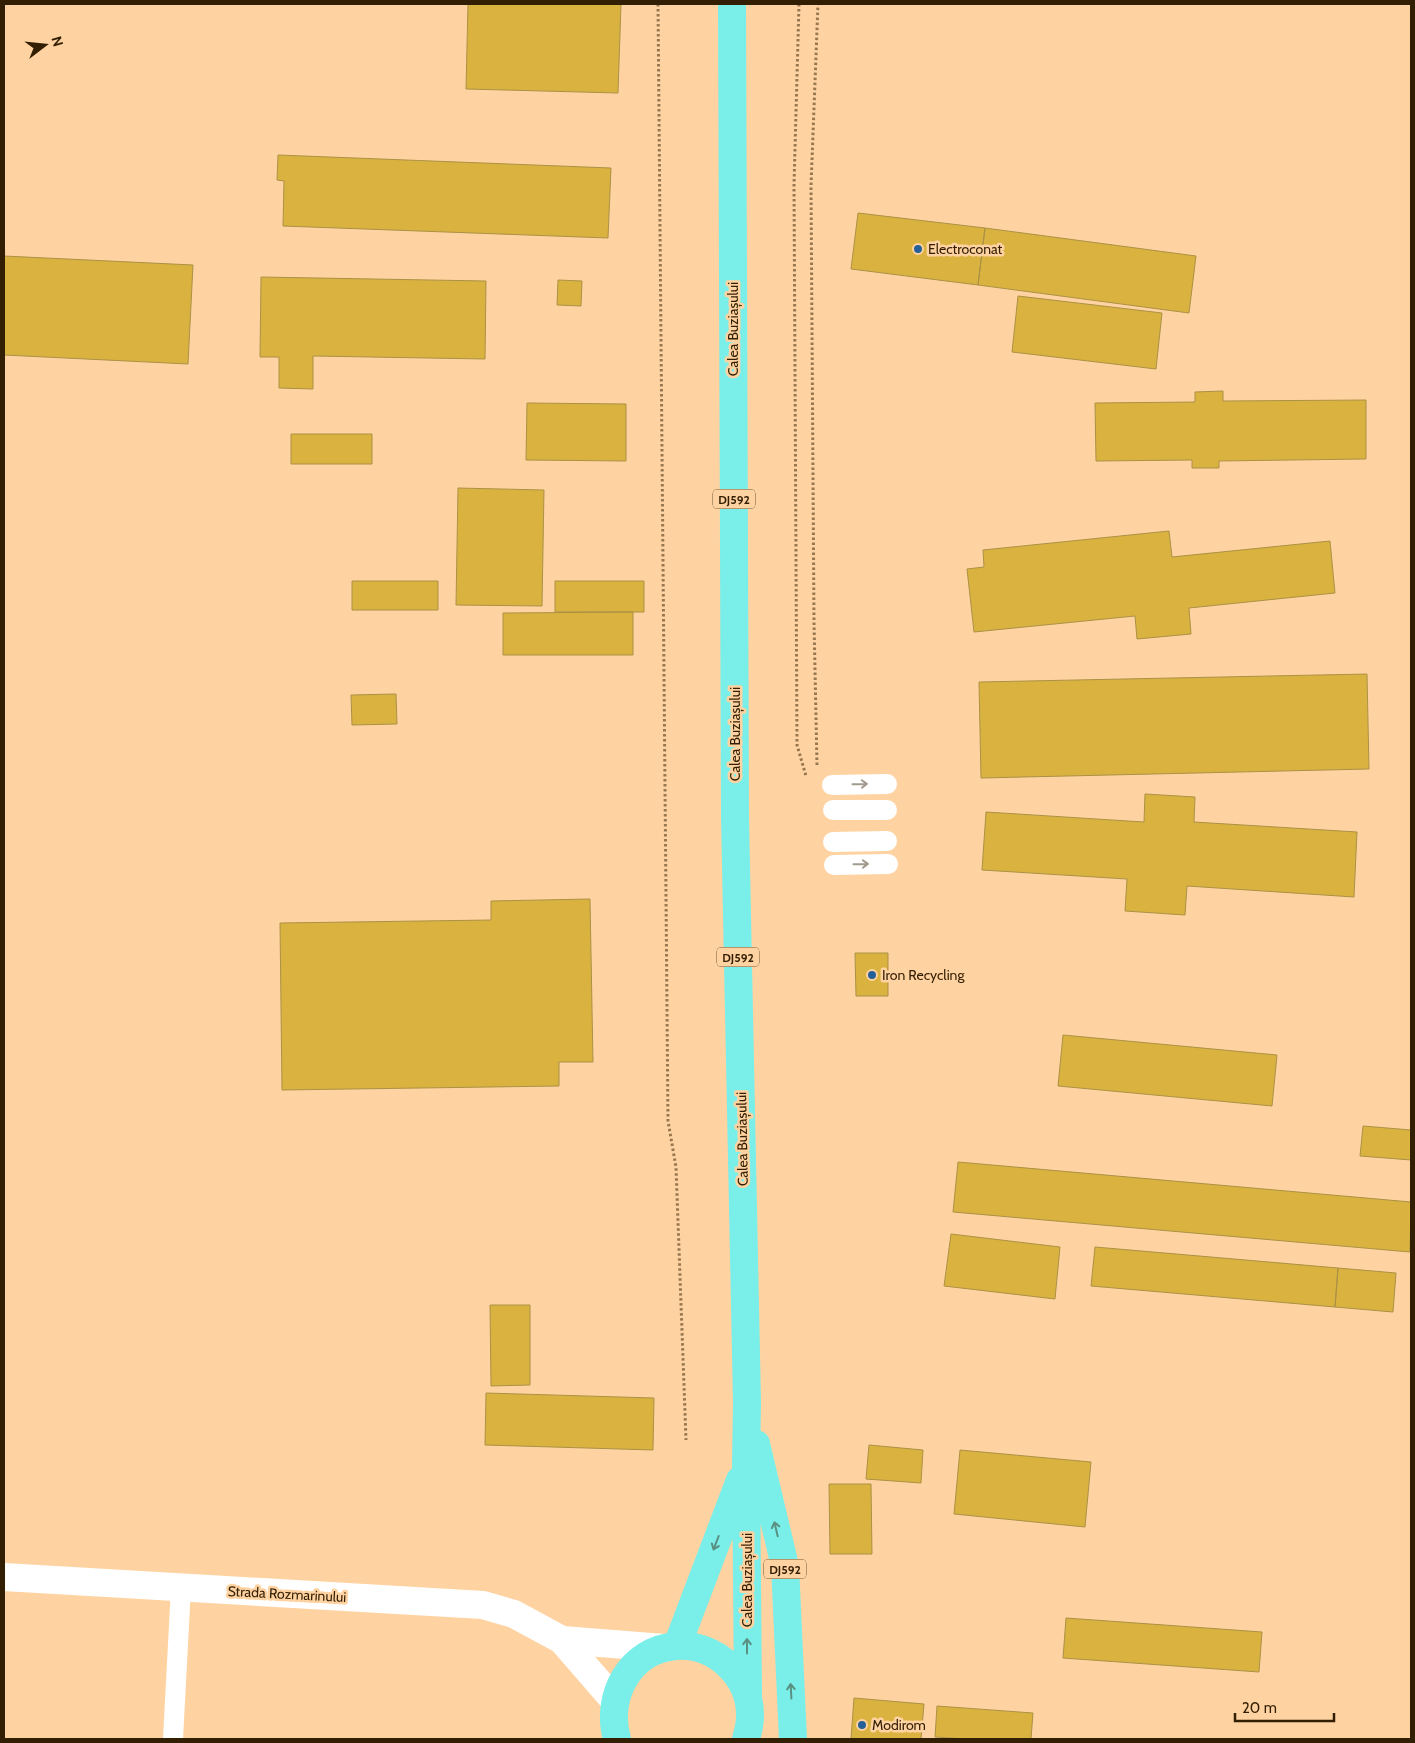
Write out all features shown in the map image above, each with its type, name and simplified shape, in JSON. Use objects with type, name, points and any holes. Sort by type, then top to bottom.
[{"type":"main road","name":"Calea Buziașului","points":[[732,4],[735,817],[747,1403],[748,1695]]},
{"type":"main road","name":"DJ592","points":[[747,1403],[785,1566],[793,1739]]},
{"type":"main road","name":"Calea Buziașului","points":[[670,1647],[746,1464]]},
{"type":"main road","name":"DJ592","points":[[670,1647],[700,1648],[721,1658],[738,1674],[748,1695],[750,1717],[746,1739]]},
{"type":"main road","points":[[617,1739],[613,1719],[614,1700],[624,1677],[641,1659],[670,1647]]},
{"type":"street","name":"Strada Rozmarinului","points":[[4,1577],[483,1605],[514,1614],[562,1640],[614,1700]]},
{"type":"street","name":"Strada Rozmarinului","points":[[562,1640],[670,1647]]},
{"type":"lane","points":[[832,785],[887,784]]},
{"type":"lane","points":[[833,810],[887,810]]},
{"type":"lane","points":[[834,842],[887,841]]},
{"type":"lane","points":[[834,865],[888,864]]},
{"type":"lane","points":[[173,1739],[180,1588]]},
{"type":"path","points":[[658,4],[668,1121],[676,1167],[686,1440]]},
{"type":"path","points":[[799,4],[794,185],[797,745],[807,779]]},
{"type":"path","points":[[817,770],[811,186],[818,4]]},
{"type":"building","points":[[468,4],[621,4],[618,93],[466,89]]},
{"type":"building","points":[[278,155],[611,168],[608,238],[283,226],[284,181],[277,180]]},
{"type":"building","name":"Electroconat","points":[[858,213],[985,228],[978,285],[851,269]]},
{"type":"building","points":[[985,228],[1196,256],[1189,313],[978,285]]},
{"type":"building","points":[[4,256],[193,265],[188,364],[4,355]]},
{"type":"building","points":[[261,277],[486,281],[485,359],[313,356],[313,389],[279,388],[279,357],[260,357]]},
{"type":"building","points":[[558,280],[582,281],[581,306],[557,305]]},
{"type":"building","points":[[1018,296],[1162,313],[1156,369],[1012,352]]},
{"type":"building","points":[[1223,391],[1223,401],[1366,400],[1366,459],[1219,461],[1219,468],[1192,468],[1192,460],[1096,461],[1095,403],[1195,402],[1195,392]]},
{"type":"building","points":[[527,403],[626,404],[626,461],[526,460]]},
{"type":"building","points":[[291,434],[372,434],[372,464],[291,464]]},
{"type":"building","points":[[458,488],[544,490],[542,606],[456,605]]},
{"type":"building","points":[[1169,531],[1172,557],[1330,541],[1335,593],[1189,608],[1191,634],[1137,639],[1135,616],[974,632],[967,569],[984,567],[983,550]]},
{"type":"building","points":[[352,581],[438,581],[438,610],[352,610]]},
{"type":"building","points":[[555,581],[644,581],[644,612],[555,612]]},
{"type":"building","points":[[633,612],[633,655],[503,655],[503,613]]},
{"type":"building","points":[[1367,674],[1369,769],[981,778],[979,682]]},
{"type":"building","points":[[396,694],[397,724],[352,725],[351,695]]},
{"type":"building","points":[[1145,794],[1195,797],[1194,822],[1357,832],[1354,897],[1187,886],[1185,915],[1125,911],[1127,879],[982,870],[986,812],[1144,822]]},
{"type":"building","points":[[590,899],[593,1062],[559,1062],[559,1086],[282,1090],[280,923],[491,920],[491,901]]},
{"type":"building","name":"Iron Recycling","points":[[855,953],[888,953],[888,996],[856,996]]},
{"type":"building","points":[[1063,1035],[1277,1055],[1272,1106],[1058,1086]]},
{"type":"building","points":[[1363,1126],[1411,1130],[1411,1160],[1360,1156]]},
{"type":"building","points":[[958,1162],[1411,1202],[1410,1252],[953,1212]]},
{"type":"building","points":[[951,1234],[1060,1247],[1055,1299],[944,1286]]},
{"type":"building","points":[[1095,1247],[1338,1268],[1335,1307],[1091,1286]]},
{"type":"building","points":[[1338,1268],[1396,1273],[1393,1312],[1335,1307]]},
{"type":"building","points":[[490,1305],[530,1305],[530,1385],[491,1386]]},
{"type":"building","points":[[486,1393],[654,1398],[653,1450],[485,1445]]},
{"type":"building","points":[[869,1445],[923,1450],[921,1483],[866,1479]]},
{"type":"building","points":[[960,1450],[1091,1462],[1085,1527],[954,1514]]},
{"type":"building","points":[[829,1484],[871,1484],[872,1554],[830,1554]]},
{"type":"building","points":[[1066,1618],[1262,1632],[1259,1672],[1063,1658]]},
{"type":"building","points":[[854,1698],[924,1704],[921,1739],[851,1739]]},
{"type":"building","points":[[937,1706],[1033,1713],[1031,1739],[935,1737]]},
{"type":"place","name":"Electroconat","points":[[918,249]]},
{"type":"place","name":"Iron Recycling","points":[[872,975]]},
{"type":"place","name":"Modirom","points":[[862,1725]]}]
